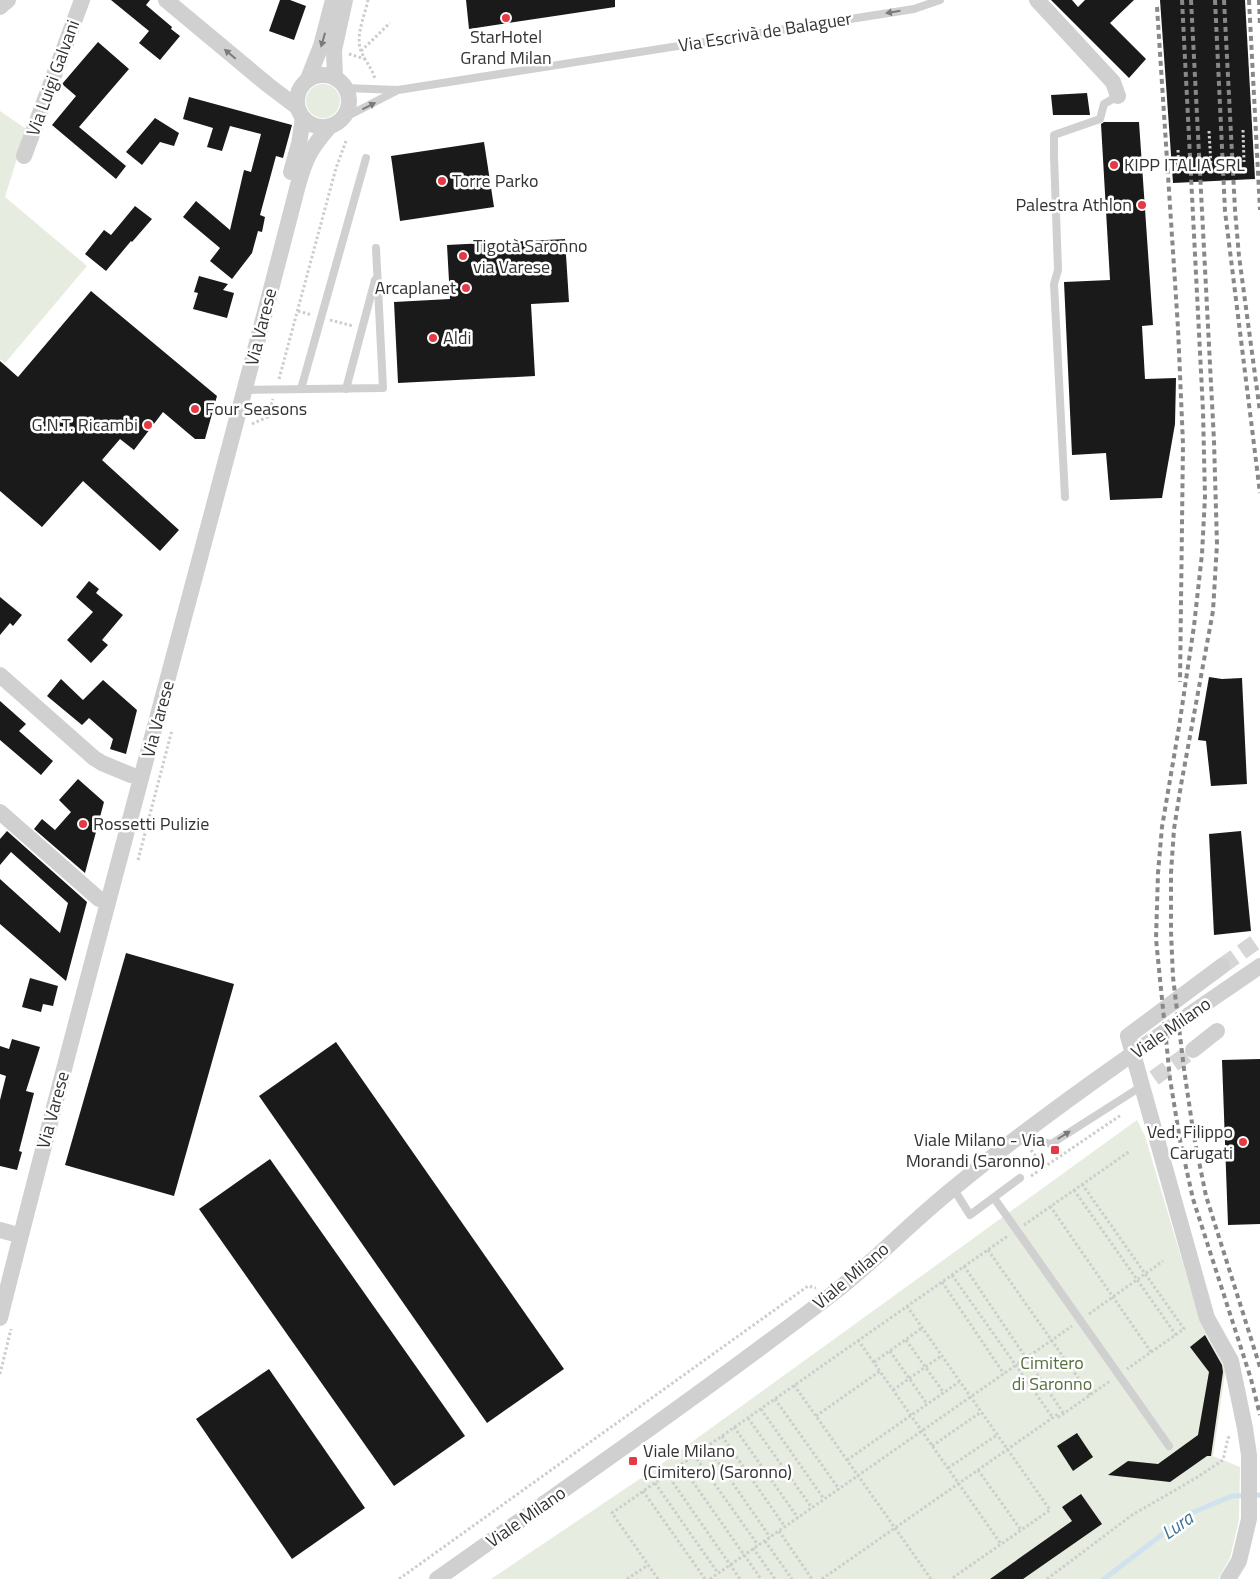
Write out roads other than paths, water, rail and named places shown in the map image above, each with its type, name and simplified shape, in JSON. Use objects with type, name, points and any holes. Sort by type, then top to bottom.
[{"type":"street","points":[[0,7],[8,0]]},
{"type":"street","name":"Via Luigi Galvani","points":[[24,156],[82,0]]},
{"type":"street","points":[[166,0],[314,126],[335,123],[348,106],[348,93],[340,83],[325,75],[288,87],[268,85]]},
{"type":"street","points":[[300,113],[297,95],[321,46],[333,0]]},
{"type":"street","points":[[340,83],[334,50],[345,0]]},
{"type":"street","points":[[1037,0],[1113,82],[1118,96]]},
{"type":"street","name":"Via Varese","points":[[0,1275],[5,1231],[98,899],[299,144],[300,113]]},
{"type":"street","name":"Via Varese","points":[[6,1324],[65,1067],[246,390],[304,164],[311,148],[335,123]]},
{"type":"street","points":[[0,675],[94,758],[131,775]]},
{"type":"street","points":[[0,812],[98,899]]},
{"type":"street","points":[[1222,966],[1128,1036],[1148,1082],[1207,1318],[1231,1360],[1245,1428],[1249,1455],[1249,1519],[1239,1561],[1228,1579]]},
{"type":"street","name":"Viale Milano","points":[[437,1579],[612,1456],[833,1293],[953,1188],[1020,1136],[1134,1053],[1260,966]]},
{"type":"street","name":"Viale Milano","points":[[1193,1050],[1217,1031]]},
{"type":"lane","name":"Via Escrivà de Balaguer","points":[[398,90],[914,9],[940,0]]},
{"type":"lane","points":[[340,83],[398,90]]},
{"type":"lane","points":[[335,123],[398,90]]},
{"type":"lane","points":[[1065,497],[1054,284],[1058,270],[1054,135],[1100,119],[1104,104],[1118,96]]},
{"type":"lane","points":[[301,389],[366,158]]},
{"type":"lane","points":[[246,390],[383,388],[376,248]]},
{"type":"lane","points":[[346,389],[377,271]]},
{"type":"lane","points":[[1020,1136],[1050,1144],[1148,1082]]},
{"type":"lane","points":[[953,1188],[970,1215],[1020,1178]]},
{"type":"lane","points":[[994,1198],[1169,1446]]},
{"type":"waterway","name":"Lura","points":[[1104,1579],[1189,1514],[1232,1496],[1260,1495]]},
{"type":"tunnel","points":[[1222,966],[1260,939]]},
{"type":"tunnel","points":[[1154,1078],[1193,1050]]},
{"type":"railway","points":[[1182,0],[1203,411],[1205,497],[1202,554],[1194,626],[1162,827],[1158,873],[1156,939],[1170,1079],[1180,1140],[1193,1199],[1251,1379],[1260,1415]]},
{"type":"railway","points":[[1191,0],[1214,441],[1217,544],[1213,611],[1174,829],[1171,873],[1173,977],[1194,1137],[1206,1196],[1260,1367]]},
{"type":"railway","points":[[1215,0],[1225,211],[1260,493]]},
{"type":"railway","points":[[1224,0],[1239,256],[1260,412]]},
{"type":"railway","points":[[1249,0],[1260,210]]},
{"type":"railway","points":[[1259,0],[1260,26]]},
{"type":"railway","points":[[1157,7],[1178,328],[1183,444],[1180,682]]},
{"type":"place","name":"StarHotel Grand Milan","points":[[506,18]]},
{"type":"place","name":"KIPP ITALIA SRL","points":[[1114,165]]},
{"type":"place","name":"Torre Parko","points":[[442,181]]},
{"type":"place","name":"Palestra Athlon","points":[[1142,205]]},
{"type":"place","name":"Tigotà Saronno via Varese","points":[[463,256]]},
{"type":"place","name":"Arcaplanet","points":[[466,288]]},
{"type":"place","name":"Aldi","points":[[433,338]]},
{"type":"place","name":"Four Seasons","points":[[195,409]]},
{"type":"place","name":"G.N.T. Ricambi","points":[[148,425]]},
{"type":"place","name":"Rossetti Pulizie","points":[[83,824]]},
{"type":"place","name":"Ved. Filippo Carugati","points":[[1243,1142]]},
{"type":"place","name":"Viale Milano - Via Morandi (Saronno)","points":[[1055,1150]]},
{"type":"place","name":"Viale Milano (Cimitero) (Saronno)","points":[[633,1461]]},
{"type":"park label","name":"Cimitero di Saronno","points":[[1052,1374]]}]
